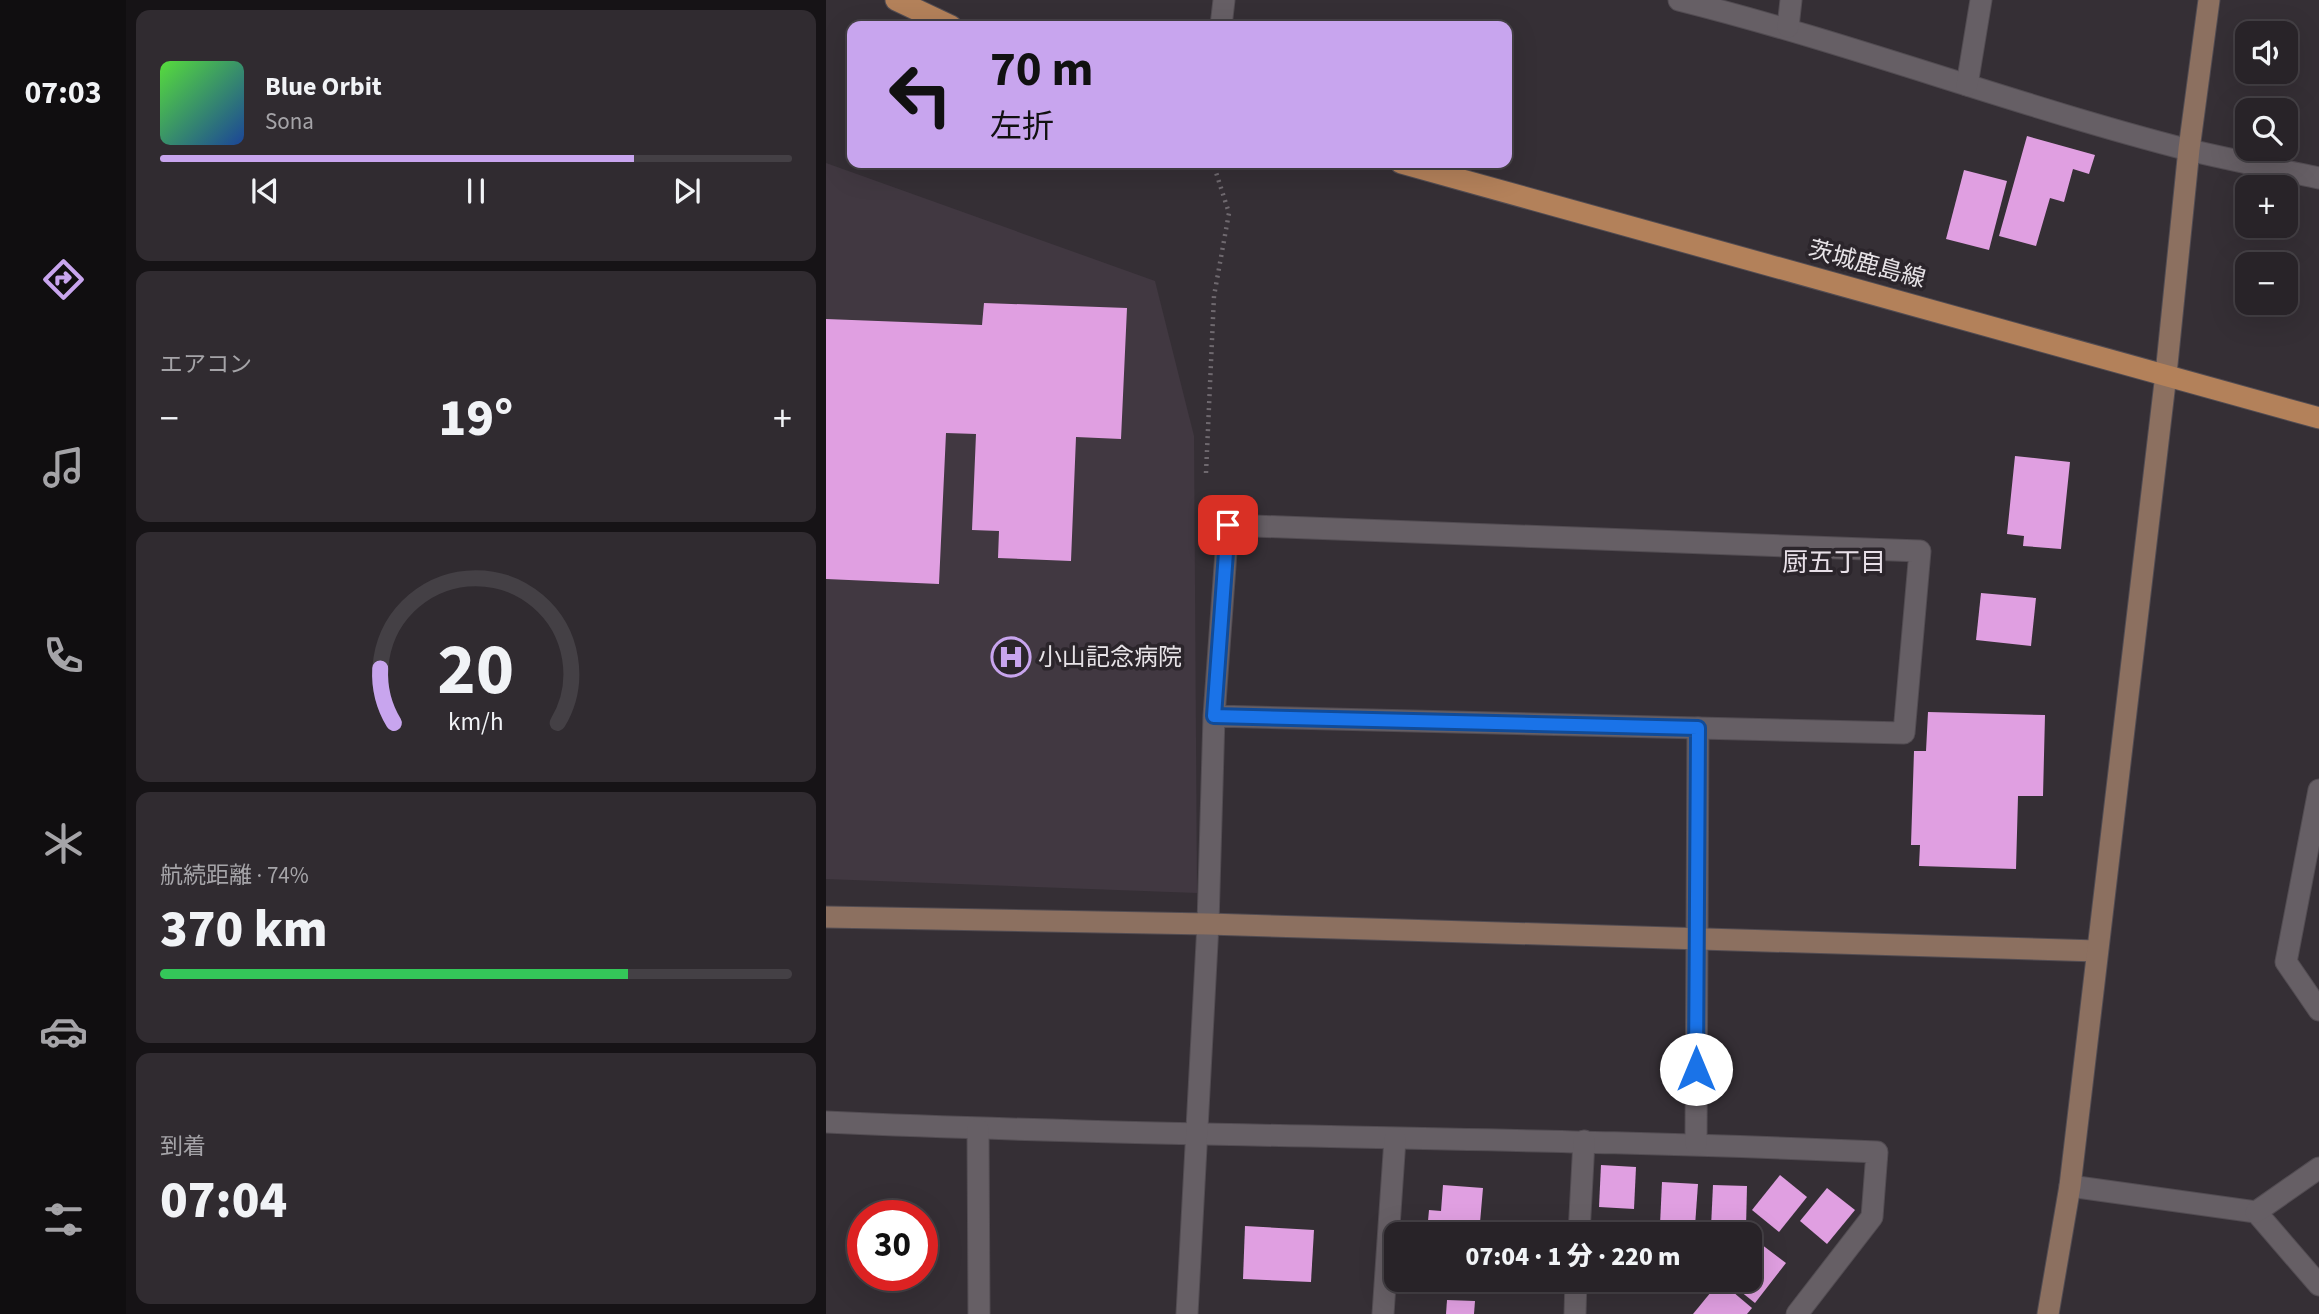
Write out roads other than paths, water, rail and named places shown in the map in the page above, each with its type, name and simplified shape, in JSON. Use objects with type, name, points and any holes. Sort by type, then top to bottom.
[{"type":"main road","points":[[895,0],[940,21]]},
{"type":"main road","name":"茨城鹿島線","points":[[1419,168],[2319,418]]},
{"type":"street","points":[[1222,21],[1224,0]]},
{"type":"street","points":[[1679,0],[1788,27],[1967,85],[2189,149],[2319,178]]},
{"type":"street","points":[[1788,27],[1791,0]]},
{"type":"street","points":[[1967,85],[1981,0]]},
{"type":"street","points":[[2048,1314],[2070,1185],[2166,374],[2189,149],[2209,0]]},
{"type":"street","points":[[1187,1314],[1208,924],[1214,716],[1228,525],[1920,551],[1904,733],[1214,716]]},
{"type":"street","points":[[1696,1144],[1698,728]]},
{"type":"street","points":[[2319,790],[2286,962],[2319,1010]]},
{"type":"street","points":[[826,916],[1208,924],[2097,951]]},
{"type":"street","points":[[826,1122],[978,1129],[1696,1144],[1877,1152],[1872,1217],[1797,1314]]},
{"type":"street","points":[[978,1129],[979,1314]]},
{"type":"street","points":[[1383,1314],[1395,1139]]},
{"type":"street","points":[[1580,1222],[1584,1141]]},
{"type":"street","points":[[2256,1212],[2319,1168]]},
{"type":"street","points":[[2070,1185],[2256,1212],[2319,1285]]},
{"type":"street","points":[[1575,1314],[1576,1292]]},
{"type":"place","name":"小山記念病院","points":[[1011,657]]},
{"type":"district","name":"厨五丁目","points":[[1834,562]]}]
